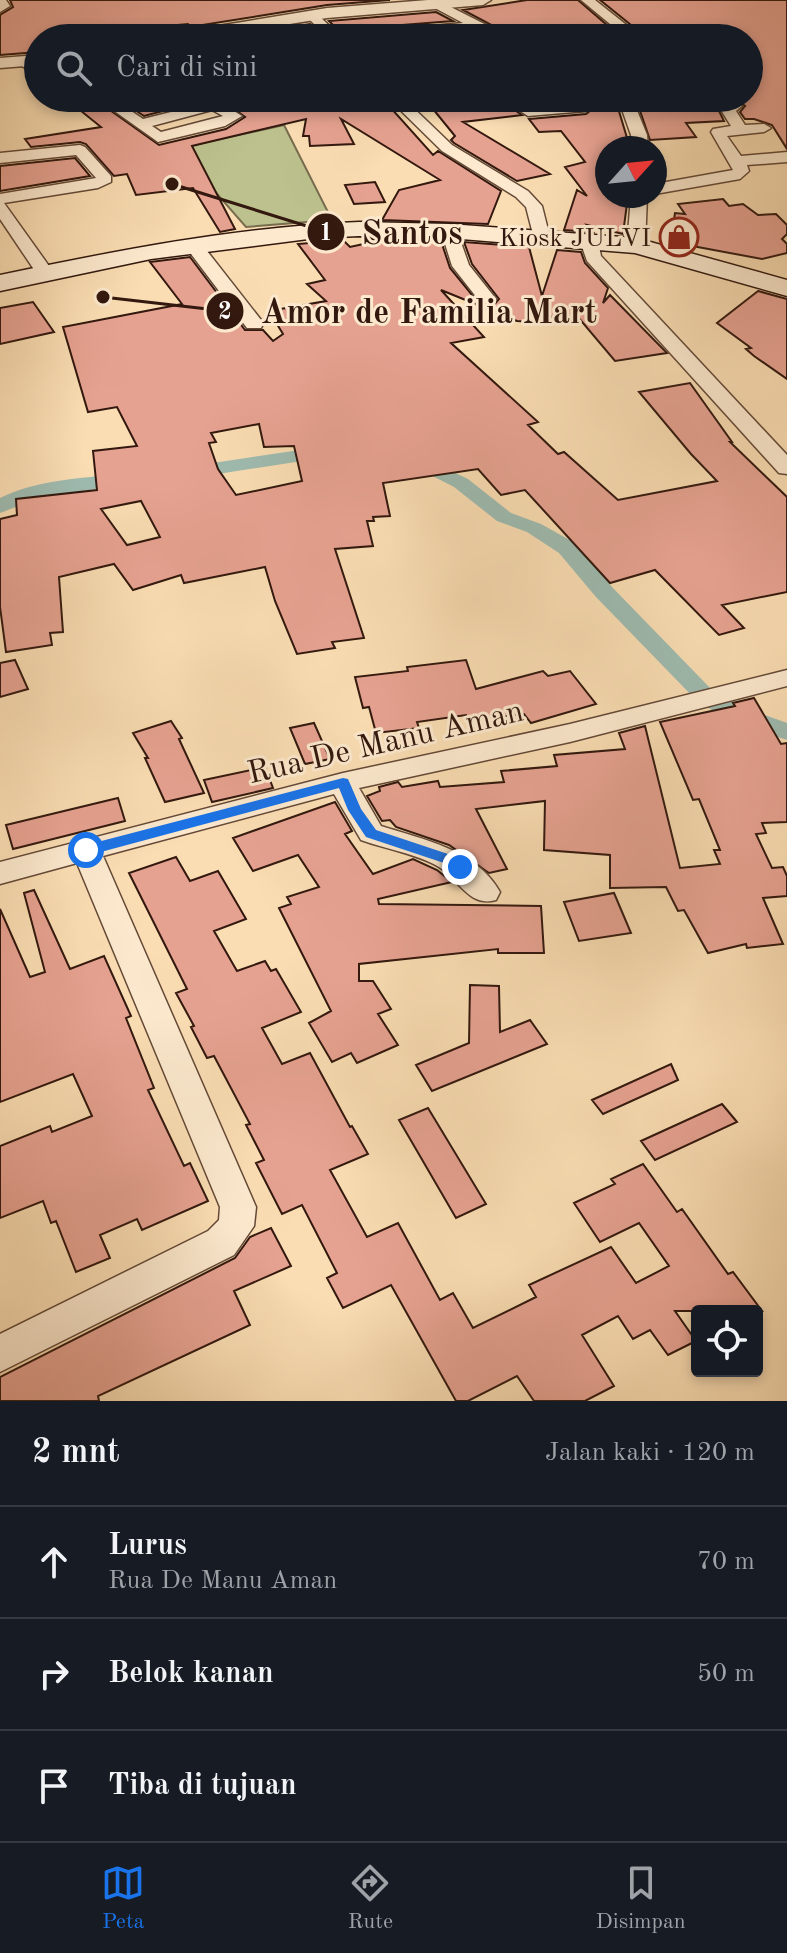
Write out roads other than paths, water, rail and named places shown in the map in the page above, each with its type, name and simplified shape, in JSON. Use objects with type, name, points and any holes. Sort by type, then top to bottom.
[{"type":"main road","points":[[0,283],[151,251],[316,231],[449,231],[636,246],[787,288]]},
{"type":"street","points":[[0,0],[4,6],[0,8]]},
{"type":"street","points":[[245,24],[319,9],[483,0]]},
{"type":"street","points":[[587,0],[618,24]]},
{"type":"street","points":[[437,4],[476,24]]},
{"type":"street","points":[[0,63],[24,64]]},
{"type":"street","points":[[123,112],[158,137],[220,123],[235,116],[228,112]]},
{"type":"street","points":[[140,124],[175,112]]},
{"type":"street","points":[[410,112],[447,148],[522,194],[534,206],[541,238]]},
{"type":"street","points":[[630,112],[639,136]]},
{"type":"street","points":[[729,112],[740,129]]},
{"type":"street","points":[[667,187],[734,176],[741,171],[739,161],[717,135],[718,132],[764,128]]},
{"type":"street","points":[[0,158],[80,150],[105,179],[98,183],[0,199]]},
{"type":"street","points":[[739,161],[787,157]]},
{"type":"street","points":[[0,207],[45,273]]},
{"type":"street","points":[[636,246],[638,208]]},
{"type":"street","points":[[449,231],[461,266],[487,299]]},
{"type":"street","points":[[589,241],[593,257],[787,468]]},
{"type":"street","points":[[194,246],[254,324]]},
{"type":"street","name":"Rua De Manu Aman","points":[[0,873],[343,782],[570,733],[787,678]]},
{"type":"street","points":[[343,782],[355,810],[371,833],[449,859],[485,892]]},
{"type":"street","points":[[0,1354],[221,1243],[236,1226],[238,1207],[86,850]]},
{"type":"waterway","points":[[186,473],[327,452]]},
{"type":"waterway","points":[[418,461],[461,483],[504,517],[534,528],[567,548],[604,592],[706,697],[742,716],[787,732]]},
{"type":"waterway","points":[[0,507],[42,491],[129,479]]},
{"type":"place","name":"Santos","points":[[172,184]]},
{"type":"place","name":"Kiosk JULVI","points":[[679,237]]},
{"type":"place","name":"Amor de Familia Mart","points":[[103,297]]}]
